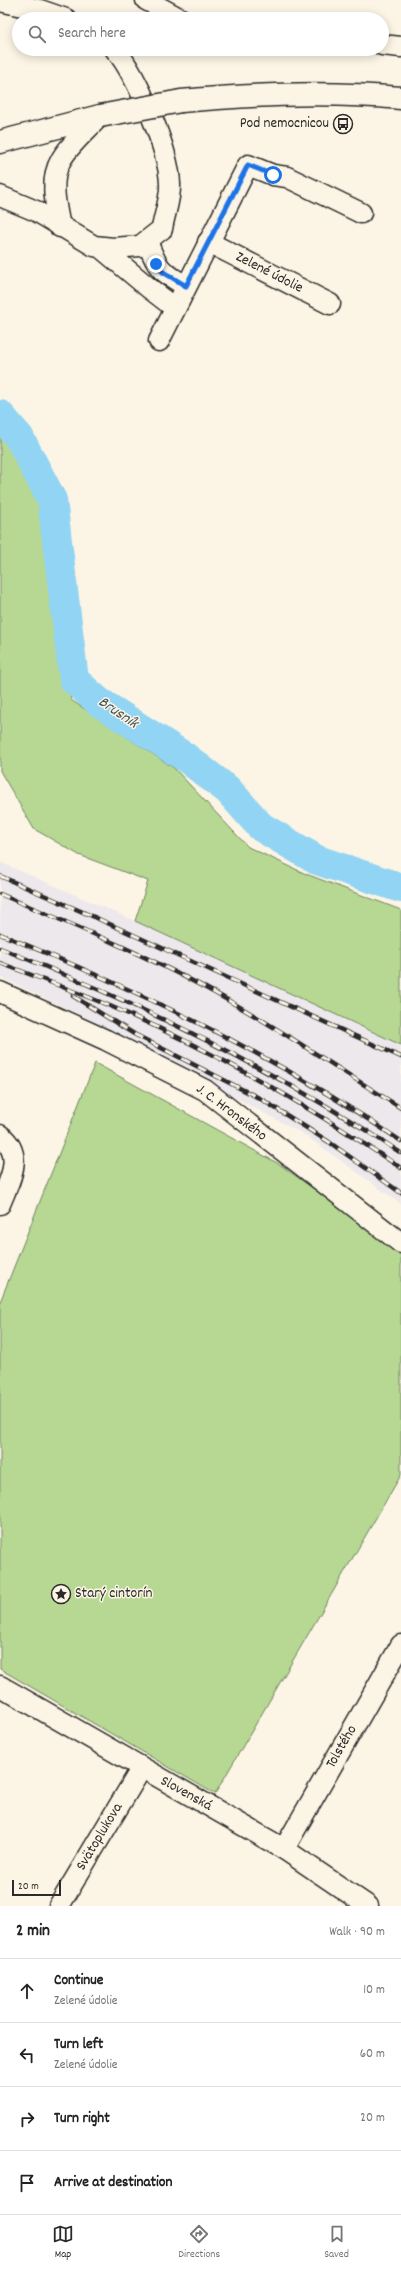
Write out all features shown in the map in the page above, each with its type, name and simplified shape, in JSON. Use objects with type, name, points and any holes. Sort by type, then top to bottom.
[{"type":"main road","points":[[3,138],[100,116],[181,101],[242,95],[293,93],[364,94],[401,98]]},
{"type":"street","points":[[146,0],[168,12]]},
{"type":"street","points":[[0,1],[46,12]]},
{"type":"street","points":[[389,46],[401,47]]},
{"type":"street","points":[[0,196],[36,211],[60,227],[94,246],[112,248],[140,246],[162,229],[170,184],[164,153],[154,123],[127,64],[121,56]]},
{"type":"street","points":[[60,227],[54,196],[55,177],[60,160],[100,116]]},
{"type":"street","points":[[159,340],[248,165],[273,175],[287,177],[361,213]]},
{"type":"street","points":[[147,241],[156,264],[163,272],[186,286]]},
{"type":"street","name":"Zelené údolie","points":[[208,242],[330,304]]},
{"type":"street","points":[[100,246],[175,308]]},
{"type":"street","name":"J. C. Hronského","points":[[0,992],[106,1040],[205,1090],[401,1243]]},
{"type":"street","points":[[0,1135],[12,1148],[15,1158],[15,1168],[0,1204]]},
{"type":"street","name":"Tolstého","points":[[284,1849],[401,1645]]},
{"type":"street","name":"Slovenská","points":[[0,1686],[141,1769],[284,1849],[368,1906]]},
{"type":"street","name":"Svätoplukova","points":[[59,1906],[141,1769]]},
{"type":"shaded area","points":[[0,862],[135,921],[401,1045],[401,1204],[305,1135],[90,1020],[0,977]]},
{"type":"green space","points":[[0,433],[42,483],[71,700],[174,768],[248,847],[306,874],[401,910],[401,1045],[135,921],[148,881],[79,855],[34,829],[0,771]]},
{"type":"green space","points":[[95,1063],[279,1164],[401,1251],[401,1475],[215,1794],[0,1669],[0,1302]]},
{"type":"waterway","name":"Brusník","points":[[0,415],[19,437],[52,500],[74,680],[99,702],[185,757],[228,790],[261,827],[317,860],[401,888]]},
{"type":"railway","points":[[0,876],[92,916],[401,1057]]},
{"type":"railway","points":[[0,894],[127,949],[202,986],[277,1030],[401,1108]]},
{"type":"railway","points":[[0,934],[104,978],[206,1027],[305,1081],[354,1110],[401,1141]]},
{"type":"railway","points":[[0,948],[104,992],[206,1040],[305,1093],[401,1153]]},
{"type":"railway","points":[[0,963],[110,1006],[186,1041],[296,1101],[401,1168]]},
{"type":"railway","points":[[73,996],[134,1034],[261,1099],[329,1142],[401,1193]]},
{"type":"place","name":"Pod nemocnicou","points":[[343,124]]},
{"type":"place","name":"Starý cintorín","points":[[61,1594]]},
{"type":"route","points":[[156,264],[163,272],[186,286],[248,165],[273,175]]}]
